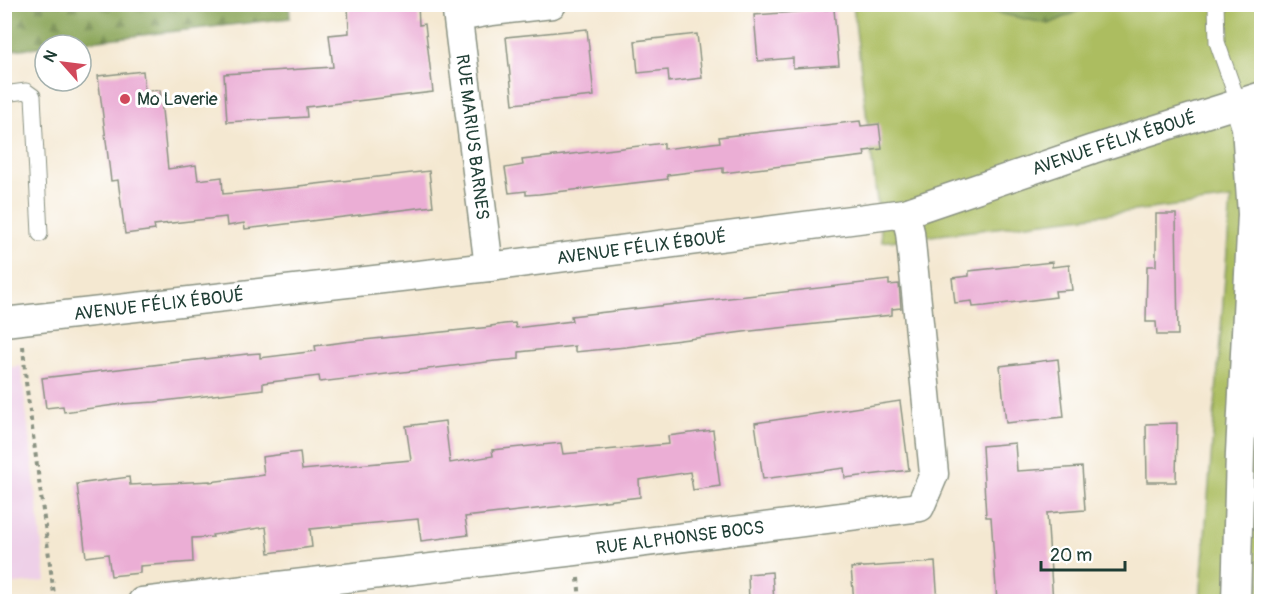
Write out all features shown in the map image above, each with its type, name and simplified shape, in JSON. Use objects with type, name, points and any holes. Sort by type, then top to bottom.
[{"type":"street","points":[[457,11],[492,11],[552,4]]},
{"type":"street","name":"RUE MARIUS BARNES","points":[[457,11],[489,267]]},
{"type":"street","points":[[1236,602],[1240,453],[1252,214],[1246,127],[1250,99]]},
{"type":"street","name":"AVENUE FÉLIX ÉBOUÉ","points":[[13,321],[489,267],[904,213],[1093,148],[1250,99]]},
{"type":"street","name":"RUE ALPHONSE BOCS","points":[[142,602],[920,507],[934,474],[910,232],[904,213]]},
{"type":"lane","points":[[1215,4],[1217,42],[1250,99]]},
{"type":"lane","points":[[4,94],[26,91],[33,96],[40,234]]},
{"type":"path","points":[[13,321],[26,382],[55,602]]},
{"type":"shaded area","points":[[21,366],[46,581],[5,585],[5,368]]},
{"type":"green space","points":[[289,4],[290,18],[93,41],[93,33],[33,33],[33,48],[5,51],[5,5]]},
{"type":"green space","points":[[853,5],[961,5],[1049,24],[1091,5],[1261,5],[1261,601],[1200,601],[1231,199],[882,242]]},
{"type":"green space","points":[[961,5],[1091,5],[1049,24]]},
{"type":"building","points":[[348,4],[418,4],[419,25],[425,24],[433,92],[306,107],[307,117],[227,122],[224,74],[333,67],[329,35],[349,33]]},
{"type":"building","points":[[834,9],[839,65],[793,68],[793,58],[758,61],[754,15]]},
{"type":"building","points":[[587,29],[594,96],[513,104],[506,37]]},
{"type":"building","points":[[697,34],[702,78],[669,82],[668,70],[638,73],[635,41]]},
{"type":"building","points":[[143,71],[145,91],[160,90],[168,169],[196,165],[198,180],[222,177],[223,194],[429,171],[433,206],[245,229],[244,223],[227,226],[226,217],[154,225],[155,230],[125,234],[118,180],[111,181],[98,76]]},
{"type":"building","points":[[860,121],[861,126],[879,124],[882,149],[864,151],[865,156],[723,173],[723,168],[667,175],[668,179],[539,194],[526,195],[526,191],[509,193],[505,168],[523,165],[522,160],[664,143],[664,149],[720,142],[719,137]]},
{"type":"building","points":[[1156,214],[1176,214],[1178,335],[1157,335],[1156,322],[1146,322],[1147,266],[1156,266]]},
{"type":"building","points":[[1052,262],[1052,267],[1069,265],[1072,290],[1055,291],[1056,297],[985,306],[973,307],[972,301],[955,303],[952,278],[969,276],[969,271]]},
{"type":"building","points":[[889,280],[889,285],[899,284],[901,308],[892,309],[892,315],[626,347],[575,352],[575,346],[519,352],[519,359],[320,382],[319,376],[263,383],[263,389],[155,402],[64,412],[63,406],[46,408],[42,378],[247,354],[260,353],[260,358],[316,351],[315,346],[344,342],[515,323],[516,328],[572,321],[571,316]]},
{"type":"building","points":[[1058,359],[1064,417],[1006,423],[1000,366]]},
{"type":"building","points":[[900,401],[909,470],[845,478],[844,468],[763,479],[755,423]]},
{"type":"building","points":[[445,421],[450,463],[493,456],[492,450],[561,443],[563,454],[669,444],[668,436],[713,430],[720,486],[693,490],[690,472],[639,480],[640,497],[465,517],[468,535],[421,541],[418,519],[310,529],[312,547],[269,553],[266,527],[212,535],[213,537],[192,538],[193,562],[140,566],[140,573],[111,576],[108,554],[86,557],[77,484],[129,477],[130,485],[210,482],[264,475],[262,457],[300,452],[302,470],[411,460],[406,426]]},
{"type":"building","points":[[1177,423],[1176,482],[1147,482],[1146,424]]},
{"type":"building","points":[[1015,443],[1017,471],[1082,467],[1085,510],[1047,513],[1053,602],[997,602],[991,517],[986,517],[982,446]]},
{"type":"building","points":[[935,562],[938,602],[854,602],[851,568]]},
{"type":"building","points":[[772,572],[774,602],[749,602],[748,574]]},
{"type":"place","name":"Mo Laverie","points":[[125,99]]}]
